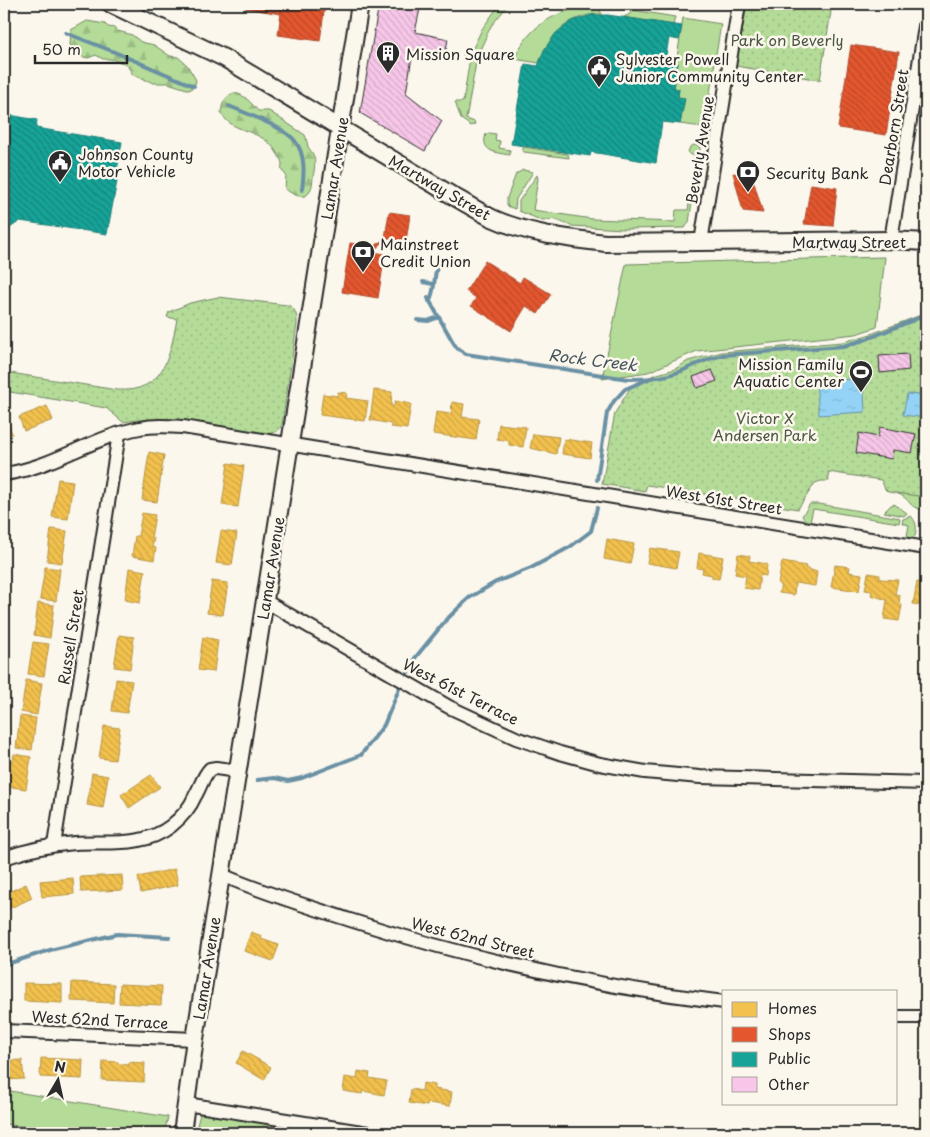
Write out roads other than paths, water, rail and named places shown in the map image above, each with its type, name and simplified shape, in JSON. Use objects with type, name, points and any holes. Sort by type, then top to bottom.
[{"type":"street","name":"Martway Street","points":[[110,4],[224,58],[458,199],[493,218],[524,229],[605,243],[891,240],[926,242]]},
{"type":"street","name":"Lamar Avenue","points":[[182,1133],[237,771],[360,4]]},
{"type":"street","name":"Beverly Avenue","points":[[701,242],[739,4]]},
{"type":"street","name":"Dearborn Street","points":[[891,240],[926,20]]},
{"type":"street","points":[[4,474],[31,469],[119,434],[150,427],[183,427],[290,444]]},
{"type":"street","name":"Russell Street","points":[[54,845],[119,434]]},
{"type":"street","name":"West 61st Street","points":[[290,444],[926,548]]},
{"type":"street","name":"West 61st Terrace","points":[[265,601],[449,707],[516,738],[560,753],[600,764],[645,772],[700,778],[926,783]]},
{"type":"street","points":[[4,858],[54,845],[133,842],[151,837],[169,827],[184,813],[195,798],[208,771],[216,768],[237,771]]},
{"type":"street","name":"West 62nd Street","points":[[222,875],[309,907],[397,935],[494,961],[619,986],[722,1002]]},
{"type":"street","points":[[898,1017],[926,1017]]},
{"type":"street","name":"West 62nd Terrace","points":[[4,1031],[195,1039]]},
{"type":"street","points":[[186,1104],[368,1133]]},
{"type":"water","points":[[863,378],[865,412],[819,415],[816,382]]},
{"type":"water","points":[[923,378],[926,379],[926,418],[903,415],[907,394],[920,395]]},
{"type":"waterway","name":"Rock Creek","points":[[66,33],[194,86]]},
{"type":"waterway","name":"Rock Creek","points":[[229,106],[274,126],[295,141],[303,158],[302,190]]},
{"type":"waterway","points":[[429,301],[433,293],[438,264]]},
{"type":"waterway","points":[[423,282],[433,284]]},
{"type":"waterway","name":"Rock Creek","points":[[428,298],[457,348],[466,354],[628,379],[667,376],[724,355],[844,346],[867,339],[926,315]]},
{"type":"waterway","points":[[417,320],[428,321],[439,317]]},
{"type":"waterway","points":[[597,480],[607,413],[614,401],[625,389],[649,379]]},
{"type":"waterway","points":[[408,672],[415,658],[446,620],[469,598],[496,582],[531,568],[570,547],[591,531],[597,508]]},
{"type":"waterway","points":[[257,780],[274,778],[288,781],[302,778],[361,755],[384,725],[399,689]]},
{"type":"waterway","points":[[4,965],[50,950],[117,934],[169,937]]},
{"type":"place","name":"Mission Square","points":[[388,74]]},
{"type":"place","name":"Sylvester Powell Junior Community Center","points":[[599,88]]},
{"type":"place","name":"Johnson County Motor Vehicle","points":[[60,183]]},
{"type":"place","name":"Security Bank","points":[[748,193]]},
{"type":"place","name":"Mainstreet Credit Union","points":[[363,273]]},
{"type":"place","name":"Mission Family Aquatic Center","points":[[861,393]]},
{"type":"park label","name":"Park on Beverly","points":[[787,39]]},
{"type":"park label","name":"Victor X Andersen Park","points":[[765,426]]}]
